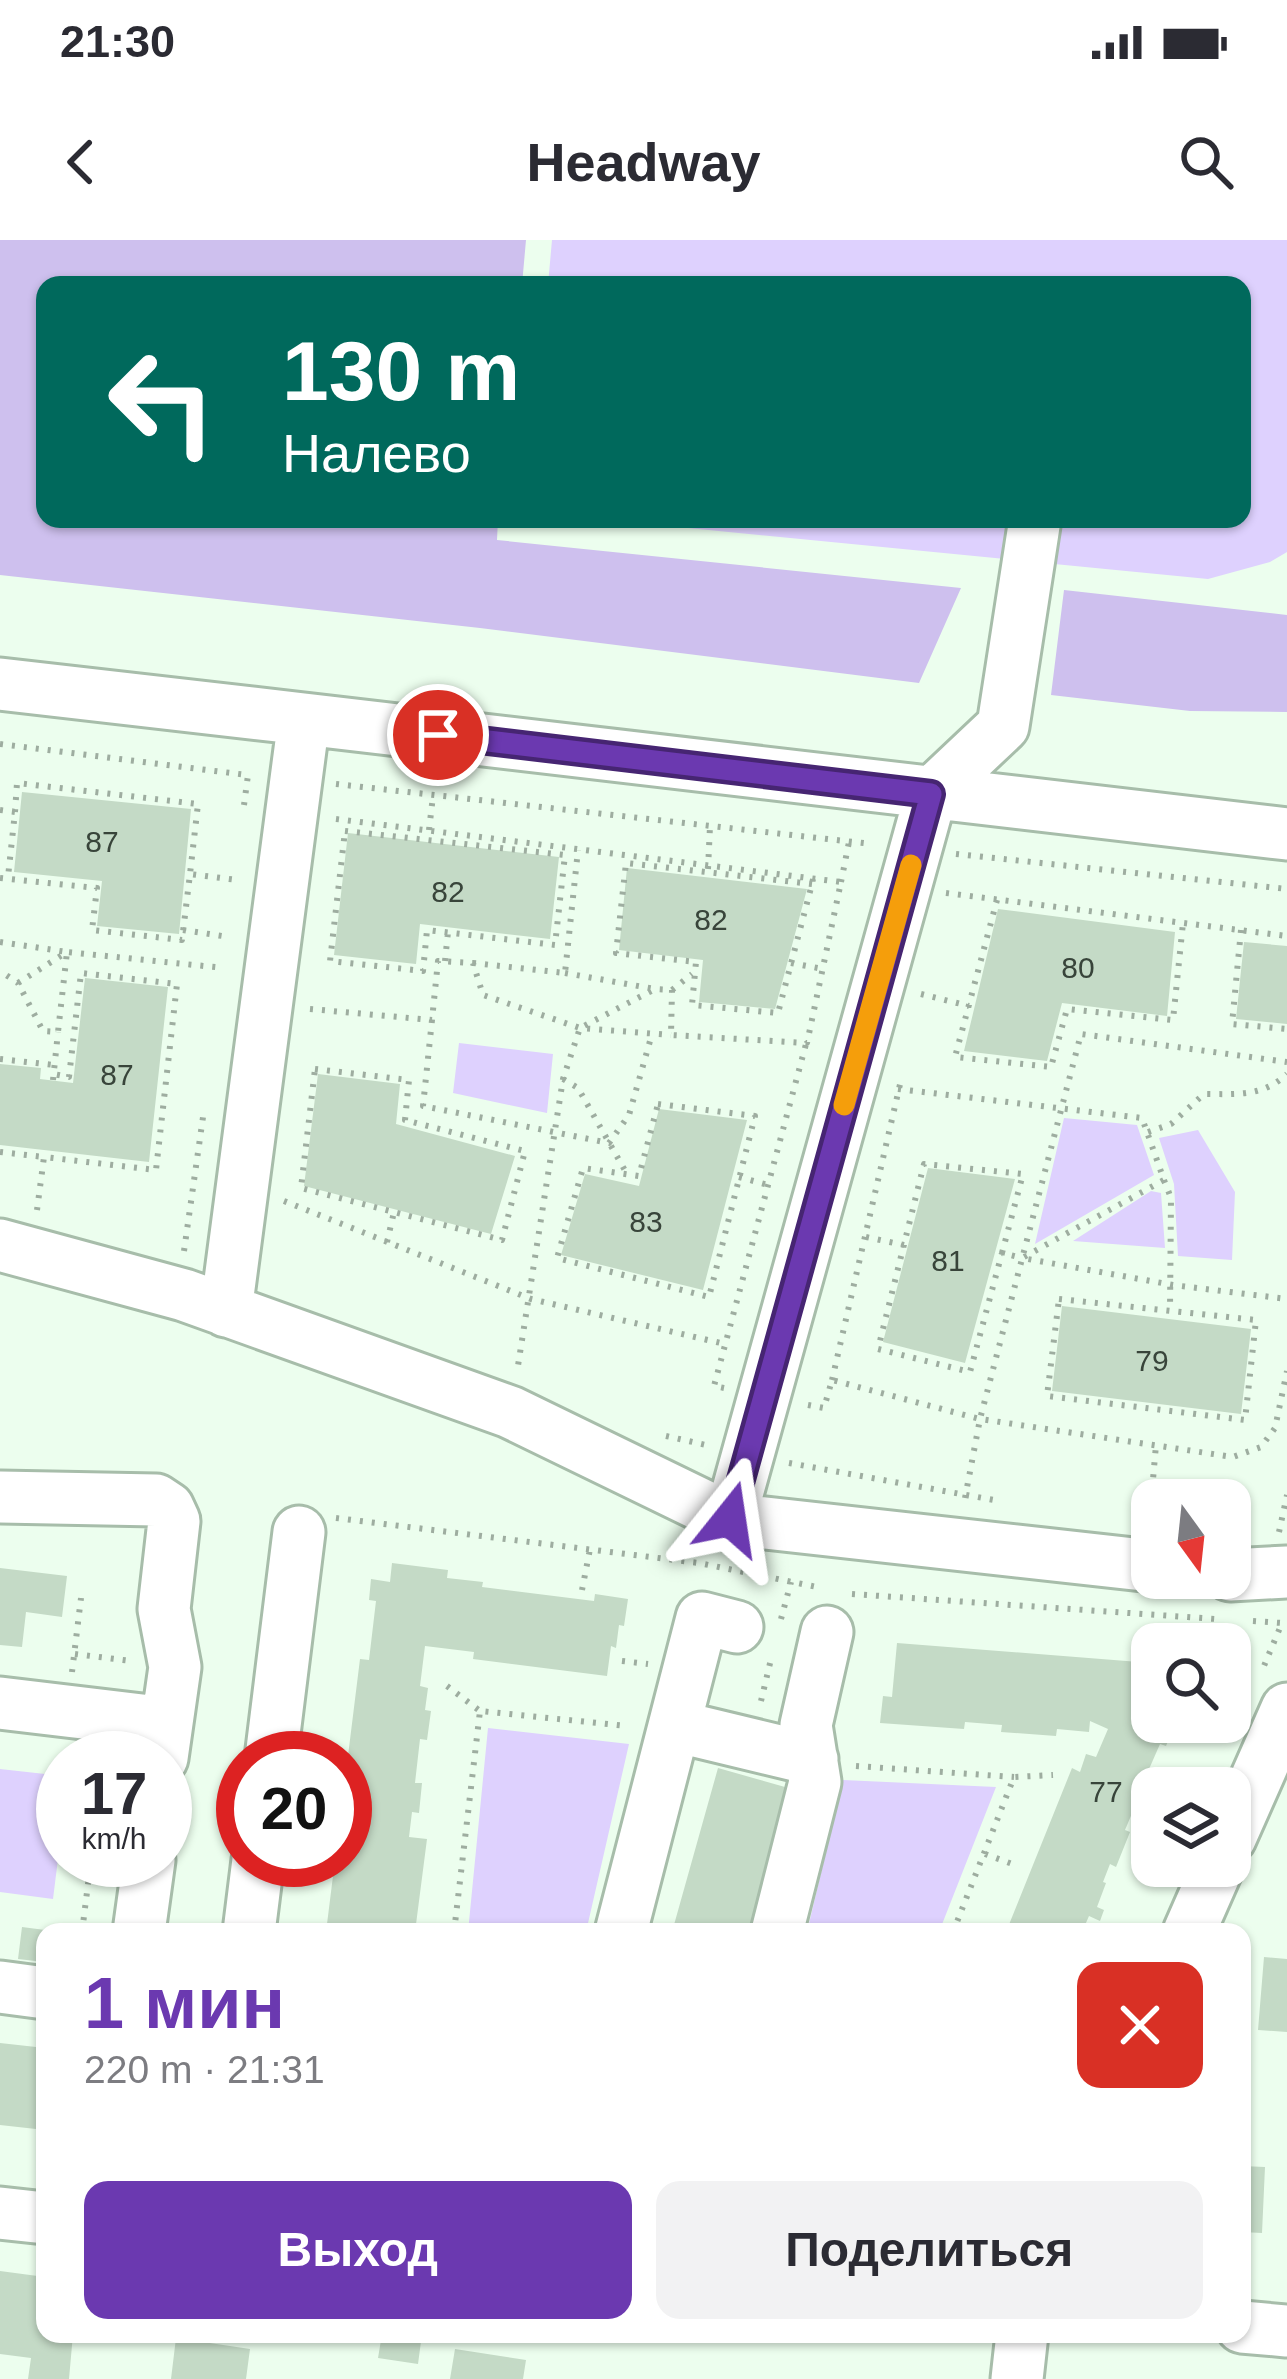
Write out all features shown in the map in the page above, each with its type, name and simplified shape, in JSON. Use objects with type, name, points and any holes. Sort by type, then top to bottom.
[{"type":"street","points":[[730,1519],[762,1398],[874,1088],[915,849],[931,794],[1003,726],[1034,528]]},
{"type":"street","points":[[0,684],[1287,834]]},
{"type":"street","points":[[226,1310],[286,790],[304,719]]},
{"type":"street","points":[[18,1229],[178,1294],[510,1412],[730,1519],[961,1520],[1131,1542]]},
{"type":"street","points":[[0,1497],[155,1500],[168,1508],[174,1521],[164,1609],[175,1667],[166,1731]]},
{"type":"street","points":[[276,1731],[315,1524]]},
{"type":"street","points":[[623,1923],[657,1726],[702,1618],[780,1631],[806,1725],[825,1762]]},
{"type":"street","points":[[1251,1768],[1272,1697]]},
{"type":"street","points":[[0,1703],[68,1711],[135,1731]]},
{"type":"street","points":[[657,1726],[825,1762]]},
{"type":"street","points":[[779,1923],[815,1782],[825,1762]]},
{"type":"street","points":[[140,1923],[145,1887]]},
{"type":"street","points":[[250,1923],[255,1887]]},
{"type":"street","points":[[1193,1923],[1209,1887]]},
{"type":"street","points":[[0,1988],[36,1992]]},
{"type":"street","points":[[0,2213],[36,2217]]},
{"type":"street","points":[[1251,2328],[1287,2331]]},
{"type":"street","points":[[1017,2379],[1021,2343]]},
{"type":"path","points":[[0,744],[286,790],[433,795],[1287,889]]},
{"type":"path","points":[[17,783],[198,804],[190,874],[182,940],[92,930],[97,888],[4,879],[17,783]]},
{"type":"path","points":[[243,817],[286,790],[429,836],[565,855],[555,945],[427,930],[423,971],[330,961],[345,831],[429,836],[578,850],[842,882]]},
{"type":"path","points":[[429,836],[433,795]]},
{"type":"path","points":[[0,810],[15,812]]},
{"type":"path","points":[[708,869],[710,826]]},
{"type":"path","points":[[473,963],[484,995],[580,1028],[807,1042],[849,842]]},
{"type":"path","points":[[565,973],[578,850]]},
{"type":"path","points":[[234,899],[239,859]]},
{"type":"path","points":[[692,1005],[696,962],[616,953],[626,863],[708,869]]},
{"type":"path","points":[[190,874],[237,880]]},
{"type":"path","points":[[671,1004],[778,1013],[813,881]]},
{"type":"path","points":[[944,893],[1287,936]]},
{"type":"path","points":[[997,900],[956,1057],[1052,1067],[1067,1009],[1173,1020],[1183,923]]},
{"type":"path","points":[[0,942],[224,968],[232,918]]},
{"type":"path","points":[[183,930],[229,937]]},
{"type":"path","points":[[1241,930],[1232,1024],[1287,1029]]},
{"type":"path","points":[[445,961],[448,932]]},
{"type":"path","points":[[18,983],[67,952]]},
{"type":"path","points":[[54,1073],[67,952]]},
{"type":"path","points":[[609,1143],[423,1106],[438,961],[565,973],[672,990],[695,972]]},
{"type":"path","points":[[791,963],[823,969]]},
{"type":"path","points":[[0,971],[18,983],[43,1031],[58,1032]]},
{"type":"path","points":[[0,1059],[69,1077],[81,973],[177,984],[156,1170],[0,1152]]},
{"type":"path","points":[[916,1013],[926,974]]},
{"type":"path","points":[[510,1412],[563,1079],[580,1028],[655,989]]},
{"type":"path","points":[[670,1035],[672,990]]},
{"type":"path","points":[[921,994],[969,1006]]},
{"type":"path","points":[[292,1008],[432,1020]]},
{"type":"path","points":[[609,1143],[629,1115],[652,1034]]},
{"type":"path","points":[[961,1520],[980,1419],[1081,1034],[1287,1062]]},
{"type":"path","points":[[315,1069],[409,1080],[405,1120],[426,1125],[525,1151],[502,1240],[301,1188],[315,1069]]},
{"type":"path","points":[[874,1088],[903,1070]]},
{"type":"path","points":[[1147,1133],[1171,1124],[1204,1094],[1256,1094],[1287,1074]]},
{"type":"path","points":[[563,1079],[578,1088],[627,1174]]},
{"type":"path","points":[[874,1088],[1142,1118],[1171,1198],[1170,1310]]},
{"type":"path","points":[[762,1398],[824,1408],[865,1236],[874,1088]]},
{"type":"path","points":[[658,1105],[755,1117],[709,1297],[557,1258],[583,1168],[627,1174],[639,1176],[658,1105]]},
{"type":"path","points":[[178,1294],[205,1107]]},
{"type":"path","points":[[426,1125],[430,1107]]},
{"type":"path","points":[[18,1229],[44,1157]]},
{"type":"path","points":[[924,1163],[1023,1174],[1001,1253],[970,1372],[878,1349],[924,1163]]},
{"type":"path","points":[[739,1177],[768,1185]]},
{"type":"path","points":[[1022,1258],[1163,1180]]},
{"type":"path","points":[[242,1184],[531,1299],[725,1344]]},
{"type":"path","points":[[387,1242],[394,1212]]},
{"type":"path","points":[[865,1236],[904,1245]]},
{"type":"path","points":[[1001,1253],[1173,1285],[1287,1299]]},
{"type":"path","points":[[1060,1299],[1170,1310],[1256,1320],[1245,1420],[1047,1396],[1060,1299]]},
{"type":"path","points":[[832,1380],[980,1419],[1233,1457],[1261,1447],[1275,1428],[1287,1371]]},
{"type":"path","points":[[662,1435],[747,1455],[961,1520],[1011,1503]]},
{"type":"path","points":[[1154,1479],[1156,1445]]},
{"type":"path","points":[[1274,1553],[1287,1495]]},
{"type":"path","points":[[315,1524],[699,1563],[862,1596],[1282,1623],[1272,1697]]},
{"type":"path","points":[[582,1590],[590,1549]]},
{"type":"path","points":[[750,1744],[791,1582]]},
{"type":"path","points":[[68,1711],[82,1598]]},
{"type":"path","points":[[75,1654],[175,1667]]},
{"type":"path","points":[[447,1686],[480,1711],[657,1726]]},
{"type":"path","points":[[455,1923],[480,1711]]},
{"type":"path","points":[[825,1762],[1014,1777],[1053,1775]]},
{"type":"path","points":[[956,1923],[1014,1777]]},
{"type":"path","points":[[983,1854],[1015,1865]]},
{"type":"path","points":[[83,1923],[88,1887]]},
{"type":"shaded area","points":[[0,240],[526,240],[523,276],[36,276],[36,528],[498,528],[497,540],[961,588],[919,683],[0,575]]},
{"type":"shaded area","points":[[552,240],[1287,240],[1287,552],[1270,562],[1208,579],[689,528],[1251,528],[1251,276],[549,276]]},
{"type":"shaded area","points":[[1064,590],[1287,615],[1287,712],[1190,711],[1051,695]]},
{"type":"shaded area","points":[[459,1043],[553,1054],[547,1113],[453,1093]]},
{"type":"shaded area","points":[[1064,1118],[1137,1125],[1154,1175],[1035,1244]]},
{"type":"shaded area","points":[[1198,1130],[1235,1192],[1232,1260],[1178,1256],[1174,1184],[1159,1138]]},
{"type":"shaded area","points":[[1151,1191],[1161,1193],[1165,1248],[1073,1241]]},
{"type":"shaded area","points":[[488,1728],[629,1744],[588,1923],[469,1923]]},
{"type":"shaded area","points":[[0,1769],[36,1773],[36,1887],[54,1887],[53,1899],[0,1892]]},
{"type":"shaded area","points":[[843,1780],[996,1787],[943,1923],[809,1923]]},
{"type":"building","points":[[22,792],[191,809],[179,934],[97,926],[102,881],[14,872]]},
{"type":"building","points":[[348,833],[559,857],[550,939],[420,924],[416,964],[334,955]]},
{"type":"building","points":[[627,868],[807,889],[775,1009],[699,1002],[703,960],[619,950]]},
{"type":"building","points":[[998,909],[1175,932],[1167,1016],[1062,1003],[1047,1061],[964,1051]]},
{"type":"building","points":[[1244,942],[1287,946],[1287,1024],[1236,1019]]},
{"type":"building","points":[[85,978],[168,987],[149,1162],[0,1145],[0,1064],[41,1068],[40,1079],[73,1083]]},
{"type":"building","points":[[318,1074],[400,1084],[396,1124],[515,1156],[491,1234],[304,1186]]},
{"type":"building","points":[[659,1109],[747,1120],[703,1290],[561,1255],[585,1174],[639,1186]]},
{"type":"building","points":[[928,1168],[1015,1179],[965,1363],[883,1342]]},
{"type":"building","points":[[1062,1306],[1251,1329],[1241,1414],[1052,1391]]},
{"type":"building","points":[[392,1563],[448,1570],[447,1578],[483,1582],[482,1587],[594,1601],[595,1594],[628,1599],[624,1626],[619,1625],[616,1648],[611,1646],[607,1676],[473,1659],[474,1652],[425,1646],[420,1686],[428,1688],[425,1710],[431,1711],[427,1740],[420,1739],[415,1783],[422,1783],[419,1813],[412,1812],[409,1837],[427,1839],[416,1923],[327,1923],[332,1887],[372,1887],[372,1731],[351,1731],[360,1659],[369,1660],[376,1601],[369,1600],[371,1579],[390,1582]]},
{"type":"building","points":[[0,1568],[67,1576],[62,1617],[26,1612],[22,1647],[0,1645]]},
{"type":"building","points":[[897,1643],[1131,1661],[1131,1743],[1167,1743],[1160,1744],[1150,1767],[1131,1767],[1131,1816],[1125,1830],[1130,1832],[1116,1867],[1110,1864],[1103,1882],[1097,1907],[1104,1910],[1100,1921],[1089,1916],[1086,1923],[1010,1923],[1072,1768],[1080,1772],[1086,1754],[1096,1757],[1108,1729],[1090,1721],[1089,1732],[1057,1729],[1056,1736],[1001,1732],[1002,1725],[965,1722],[964,1729],[880,1723],[883,1696],[892,1697]]},
{"type":"building","points":[[718,1768],[792,1789],[755,1923],[675,1923]]},
{"type":"building","points":[[22,1927],[36,1929],[36,1961],[18,1959]]},
{"type":"building","points":[[1264,1957],[1287,1959],[1287,2032],[1258,2030]]},
{"type":"building","points":[[0,2043],[36,2047],[36,2129],[0,2125]]},
{"type":"building","points":[[1251,2166],[1265,2167],[1262,2233],[1251,2232]]},
{"type":"building","points":[[0,2271],[36,2276],[36,2343],[72,2343],[69,2379],[28,2379],[31,2358],[0,2354]]},
{"type":"building","points":[[175,2343],[250,2349],[246,2379],[171,2379]]},
{"type":"building","points":[[380,2343],[421,2343],[418,2364],[378,2358]]},
{"type":"building","points":[[455,2349],[526,2360],[523,2379],[450,2379]]},
{"type":"slow traffic","points":[[844,1105],[911,865]]},
{"type":"route","points":[[438,735],[931,794],[730,1519]]}]
